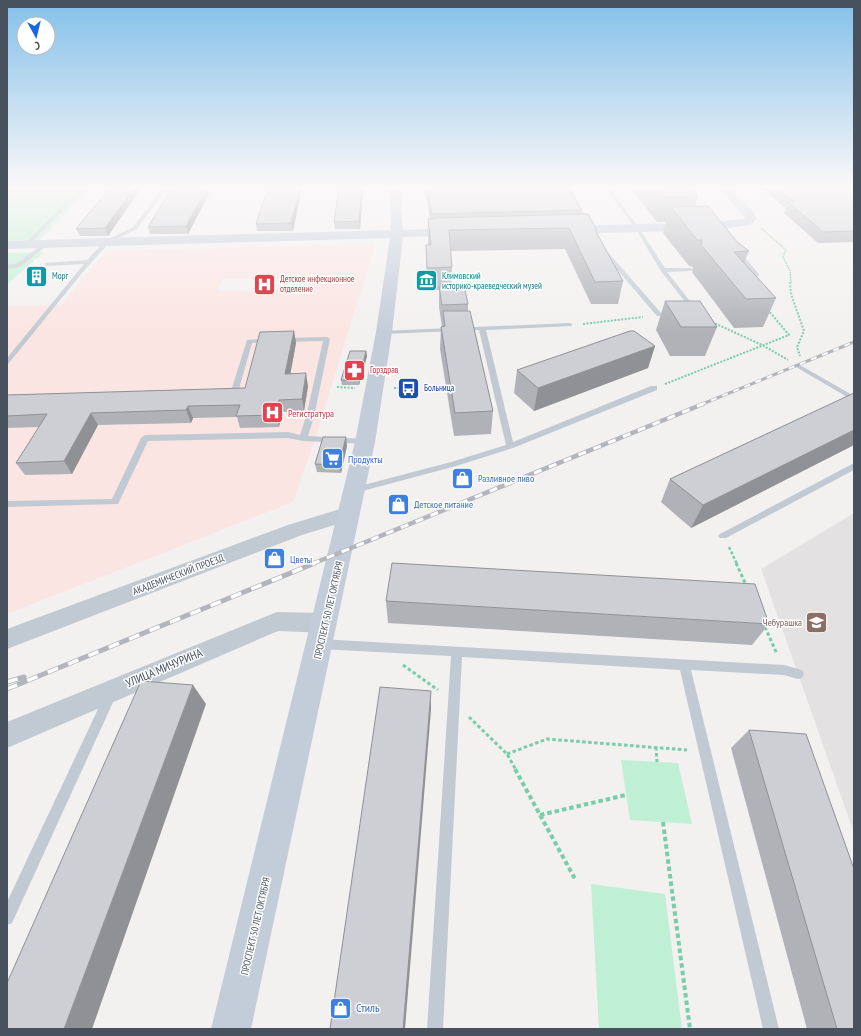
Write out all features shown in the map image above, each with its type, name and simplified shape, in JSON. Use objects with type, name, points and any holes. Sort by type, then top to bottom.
[{"type":"street","points":[[7,245],[312,236]]},
{"type":"street","name":"ПРОСПЕКТ 50 ЛЕТ ОКТЯБРЯ","points":[[231,1029],[366,442],[384,332],[397,236]]},
{"type":"street","name":"АКАДЕМИЧЕСКИЙ ПРОЕЗД","points":[[7,639],[295,530],[352,501]]},
{"type":"street","name":"УЛИЦА МИЧУРИНА","points":[[7,735],[277,621],[323,633]]},
{"type":"lane","points":[[27,244],[35,236]]},
{"type":"lane","points":[[7,362],[89,262],[107,242],[118,236]]},
{"type":"lane","points":[[642,236],[663,270],[697,315]]},
{"type":"lane","points":[[7,275],[46,244]]},
{"type":"lane","points":[[732,248],[757,275],[751,275]]},
{"type":"lane","points":[[604,249],[608,256],[659,315],[682,315]]},
{"type":"lane","points":[[46,264],[89,262]]},
{"type":"lane","points":[[7,267],[18,266]]},
{"type":"lane","points":[[663,270],[690,269]]},
{"type":"lane","points":[[690,315],[697,315]]},
{"type":"lane","points":[[384,332],[570,325]]},
{"type":"lane","points":[[482,328],[510,446]]},
{"type":"lane","points":[[225,396],[233,396],[249,341],[327,339],[310,417],[303,438]]},
{"type":"lane","points":[[798,366],[854,399]]},
{"type":"lane","points":[[352,501],[453,464],[510,446],[654,388]]},
{"type":"lane","points":[[7,504],[115,502],[145,438],[288,435],[303,438],[366,442]]},
{"type":"lane","points":[[723,536],[854,466]]},
{"type":"lane","points":[[323,633],[378,646],[457,652],[784,670],[798,674]]},
{"type":"lane","points":[[435,1029],[457,652]]},
{"type":"lane","points":[[684,664],[771,1029]]},
{"type":"lane","points":[[7,918],[114,689]]},
{"type":"path","points":[[771,236],[786,250],[782,257],[790,271],[791,294],[804,331],[798,347],[800,358]]},
{"type":"path","points":[[654,388],[789,335],[764,305]]},
{"type":"path","points":[[570,325],[659,315]]},
{"type":"path","points":[[697,315],[762,345],[798,366]]},
{"type":"path","points":[[723,536],[749,592]]},
{"type":"path","points":[[762,620],[784,670]]},
{"type":"path","points":[[378,646],[454,702],[507,754],[575,879]]},
{"type":"path","points":[[507,754],[547,739],[705,751]]},
{"type":"path","points":[[656,747],[657,762]]},
{"type":"path","points":[[540,815],[626,795]]},
{"type":"path","points":[[663,822],[690,1029]]},
{"type":"shaded area","points":[[375,245],[315,439],[293,502],[7,614],[7,428],[191,423],[193,418],[243,417],[304,411],[308,386],[286,395],[296,342],[263,343],[248,400],[7,407],[7,306],[61,305],[106,251]],"holes":[[[309,278],[306,290],[217,291],[223,279]]]},
{"type":"shaded area","name":"Чебурашка","points":[[854,513],[854,833],[761,569]]},
{"type":"green space","points":[[7,236],[43,236],[39,240],[7,241]]},
{"type":"green space","points":[[44,252],[7,284],[7,253]]},
{"type":"green space","points":[[621,760],[678,763],[692,824],[630,820]]},
{"type":"green space","points":[[591,884],[665,894],[682,1029],[599,1029]]},
{"type":"building","points":[[430,236],[450,236],[452,267],[427,268],[426,245],[431,245]]},
{"type":"building","points":[[573,236],[598,236],[623,281],[595,282]]},
{"type":"building","points":[[694,236],[733,236],[738,243],[749,251],[734,252],[776,298],[746,299],[701,245],[702,240],[697,240]]},
{"type":"building","points":[[464,285],[468,304],[442,305],[439,286]]},
{"type":"building","points":[[665,301],[700,301],[717,327],[681,327]]},
{"type":"building","points":[[443,311],[470,311],[493,411],[455,413],[441,327],[445,326]]},
{"type":"building","points":[[294,331],[285,374],[306,373],[302,399],[279,400],[276,415],[236,416],[240,405],[188,406],[186,410],[91,413],[64,461],[16,463],[47,414],[7,416],[7,395],[245,388],[260,332]]},
{"type":"building","points":[[630,331],[634,331],[655,346],[538,388],[517,370]]},
{"type":"building","name":"Горздрав","points":[[350,351],[366,351],[359,381],[341,380]]},
{"type":"building","points":[[854,393],[854,430],[703,505],[670,479]]},
{"type":"building","points":[[323,437],[346,437],[339,465],[315,464]]},
{"type":"building","points":[[392,563],[755,584],[769,624],[386,601]]},
{"type":"building","points":[[141,681],[193,685],[64,1029],[7,1029],[7,983]]},
{"type":"building","points":[[380,687],[431,691],[403,1029],[330,1029]]},
{"type":"building","points":[[749,730],[806,734],[854,869],[854,1029],[837,1029]]},
{"type":"railway","points":[[700,405],[854,342]]},
{"type":"railway","points":[[312,564],[703,404]]},
{"type":"railway","points":[[7,689],[315,563]]},
{"type":"railway","points":[[7,682],[24,677]]},
{"type":"place","name":"Морг","points":[[37,276]]},
{"type":"place","name":"Климовский историко-краеведческий музей","points":[[427,281]]},
{"type":"place","name":"Детское инфекционное отделение","points":[[264,284]]},
{"type":"place","name":"Горздрав","points":[[355,370]]},
{"type":"place","name":"Больница","points":[[408,388]]},
{"type":"place","name":"Регистратура","points":[[273,413]]},
{"type":"place","name":"Продукты","points":[[332,459]]},
{"type":"place","name":"Разливное пиво","points":[[462,478]]},
{"type":"place","name":"Детское питание","points":[[399,504]]},
{"type":"place","name":"Цветы","points":[[274,559]]},
{"type":"place","name":"Чебурашка","points":[[817,622]]},
{"type":"place","name":"Стиль","points":[[341,1008]]}]
